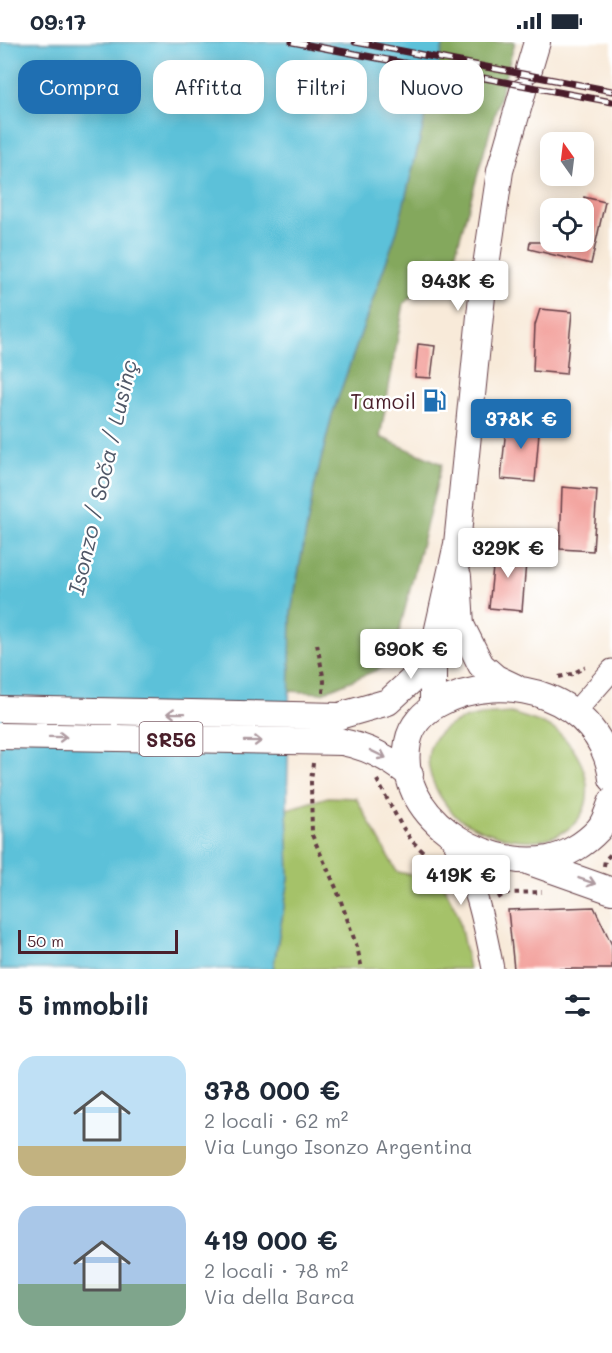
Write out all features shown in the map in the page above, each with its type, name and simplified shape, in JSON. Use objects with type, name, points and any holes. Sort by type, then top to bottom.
[{"type":"main road","points":[[537,42],[500,171],[483,286],[457,544],[433,651],[426,712],[408,739],[406,760],[413,789],[432,820],[450,835],[499,856],[548,859],[578,847],[600,828],[612,801]]},
{"type":"main road","points":[[457,544],[461,625],[481,666],[496,678],[515,687],[547,697],[575,712],[598,738],[611,768]]},
{"type":"main road","points":[[331,709],[388,702],[413,679],[433,651]]},
{"type":"main road","points":[[426,712],[462,693],[479,689],[515,687]]},
{"type":"main road","name":"SR56","points":[[0,709],[331,709],[376,719],[426,712]]},
{"type":"main road","name":"SR56","points":[[0,736],[342,742],[362,746],[393,762],[410,775]]},
{"type":"main road","points":[[521,859],[612,891]]},
{"type":"street","points":[[575,712],[612,670]]},
{"type":"street","points":[[450,835],[469,870],[480,901],[493,969]]},
{"type":"path","points":[[316,644],[331,709]]},
{"type":"path","points":[[550,676],[572,675],[588,665]]},
{"type":"path","points":[[314,761],[311,782],[312,834],[337,890],[357,947],[362,969]]},
{"type":"green space","points":[[444,42],[515,42],[452,266],[404,303],[380,437],[442,464],[391,664],[322,693],[289,691],[291,612],[314,488],[332,415],[397,231],[426,114],[484,114],[484,60],[440,60]]},
{"type":"green space","points":[[511,713],[555,730],[570,745],[584,770],[587,797],[584,809],[577,821],[553,837],[540,840],[512,839],[485,832],[461,820],[440,796],[430,773],[429,751],[439,733],[448,726],[473,717]]},
{"type":"green space","points":[[328,797],[356,798],[397,872],[441,880],[458,914],[469,969],[273,969],[289,879],[287,809]]},
{"type":"water","name":"Isonzo / Soča / Lusinç","points":[[0,42],[444,42],[440,60],[379,60],[379,114],[426,114],[397,231],[332,415],[314,488],[291,612],[287,809],[289,879],[273,969],[0,969]]},
{"type":"building","points":[[594,199],[605,202],[594,251]]},
{"type":"building","points":[[530,242],[540,242],[540,252],[529,249]]},
{"type":"building","points":[[541,252],[594,252],[591,264]]},
{"type":"building","points":[[540,309],[572,312],[566,374],[533,371],[535,325]]},
{"type":"building","points":[[418,344],[435,346],[431,378],[415,377]]},
{"type":"building","points":[[507,417],[540,420],[535,482],[501,479]]},
{"type":"building","points":[[562,487],[597,490],[593,551],[560,549]]},
{"type":"building","points":[[495,547],[527,550],[522,611],[489,608]]},
{"type":"building","points":[[594,907],[612,945],[612,969],[514,969],[508,910]]},
{"type":"railway","points":[[292,42],[612,102]]},
{"type":"railway","points":[[355,42],[612,91]]},
{"type":"place","name":"Tamoil","points":[[434,400]]}]
